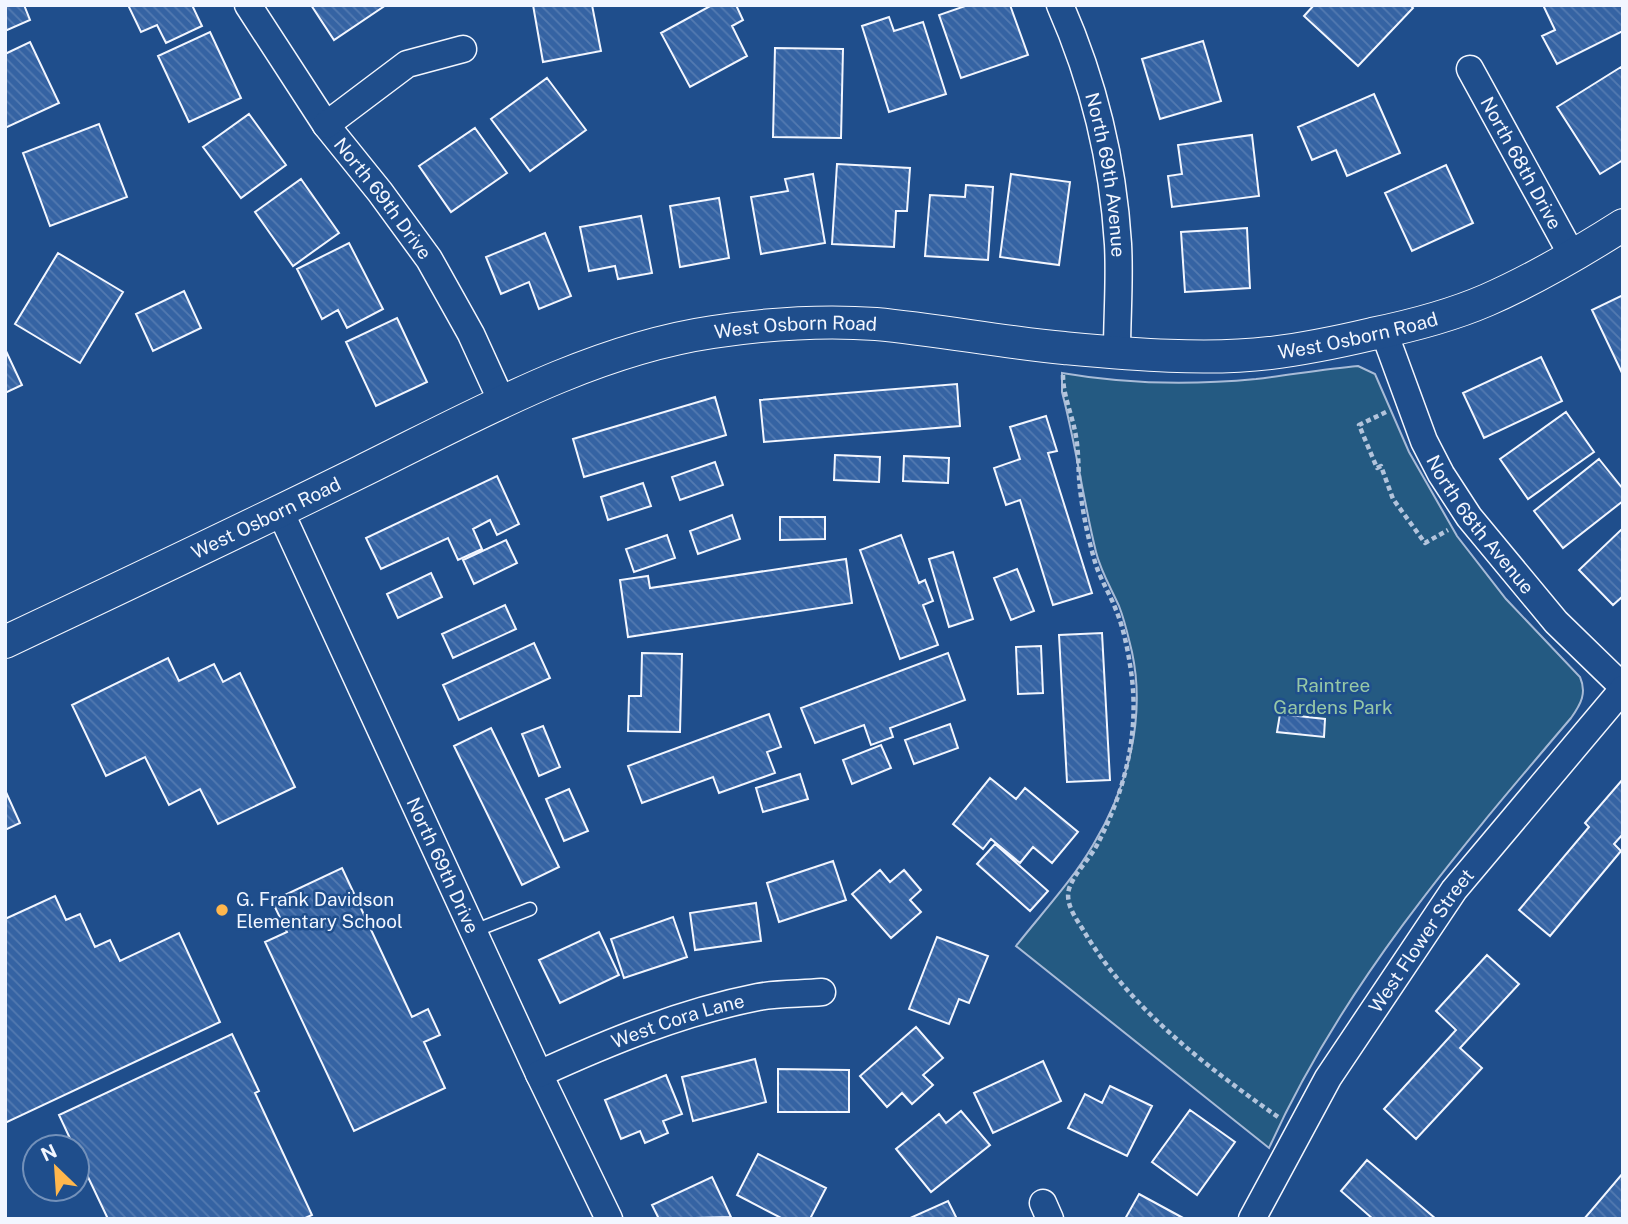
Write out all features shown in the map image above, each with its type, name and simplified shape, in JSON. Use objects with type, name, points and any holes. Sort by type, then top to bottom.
[{"type":"street","name":"North 69th Drive","points":[[248,5],[326,125],[429,259],[471,334],[502,402]]},
{"type":"street","name":"North 69th Avenue","points":[[1060,5],[1084,64],[1110,178],[1118,246],[1117,352]]},
{"type":"street","points":[[326,125],[407,64],[463,49]]},
{"type":"street","name":"North 68th Drive","points":[[1471,69],[1573,257]]},
{"type":"street","name":"West Osborn Road","points":[[5,642],[280,512],[502,402],[560,377],[636,350],[709,332],[782,324],[874,324],[1063,348],[1117,352],[1180,355],[1266,353],[1384,332],[1431,320],[1483,302],[1573,257],[1623,225]]},
{"type":"street","name":"North 68th Avenue","points":[[1384,332],[1429,452],[1469,517],[1556,622],[1623,688]]},
{"type":"street","name":"North 69th Drive","points":[[280,512],[539,1074],[609,1219]]},
{"type":"street","name":"West Flower Street","points":[[1252,1219],[1328,1078],[1454,890],[1623,688]]},
{"type":"street","name":"West Cora Lane","points":[[539,1074],[597,1047],[683,1017],[760,997],[822,992]]},
{"type":"lane","points":[[474,931],[530,909]]},
{"type":"path","points":[[1063,379],[1063,389],[1076,436],[1083,516],[1099,574],[1121,621],[1133,694],[1133,732],[1125,776],[1101,837],[1068,892],[1069,902],[1090,942],[1134,997],[1178,1040],[1232,1084],[1282,1119]]},
{"type":"path","points":[[1409,401],[1359,425],[1377,468],[1381,466],[1393,499],[1425,543],[1452,527]]},
{"type":"green space","name":"Raintree Gardens Park","points":[[1358,366],[1375,374],[1409,452],[1457,536],[1506,599],[1580,677],[1583,693],[1571,718],[1445,870],[1367,976],[1331,1031],[1269,1148],[1016,946],[1076,871],[1105,823],[1124,776],[1135,727],[1136,677],[1132,652],[1121,612],[1096,552],[1062,392],[1062,373],[1134,381],[1208,382],[1256,379]]},
{"type":"building","points":[[5,5],[24,5],[30,20],[5,31]]},
{"type":"building","points":[[128,5],[192,5],[202,26],[166,43],[157,25],[141,32]]},
{"type":"building","points":[[311,5],[386,5],[334,40]]},
{"type":"building","points":[[533,5],[592,5],[601,51],[543,62]]},
{"type":"building","points":[[712,5],[736,5],[743,20],[732,26],[747,56],[690,87],[661,33]]},
{"type":"building","points":[[968,5],[1010,5],[1028,55],[961,78],[939,15]]},
{"type":"building","points":[[1314,5],[1410,5],[1413,8],[1358,66],[1304,16]]},
{"type":"building","points":[[1543,5],[1623,5],[1623,31],[1557,64],[1542,36],[1555,30]]},
{"type":"building","points":[[889,17],[894,31],[923,22],[946,94],[889,112],[862,26]]},
{"type":"building","points":[[210,32],[241,98],[189,122],[158,56]]},
{"type":"building","points":[[1203,41],[1221,101],[1160,119],[1142,59]]},
{"type":"building","points":[[30,42],[59,103],[5,128],[5,54]]},
{"type":"building","points":[[775,48],[843,49],[841,138],[773,137]]},
{"type":"building","points":[[1621,67],[1623,160],[1600,174],[1557,107]]},
{"type":"building","points":[[547,78],[586,130],[530,171],[491,119]]},
{"type":"building","points":[[1374,94],[1400,153],[1347,176],[1336,150],[1312,160],[1298,127]]},
{"type":"building","points":[[249,114],[286,165],[241,198],[203,147]]},
{"type":"building","points":[[99,124],[127,197],[50,226],[23,153]]},
{"type":"building","points":[[475,128],[507,173],[451,212],[419,166]]},
{"type":"building","points":[[1252,135],[1259,196],[1172,207],[1168,176],[1182,174],[1178,145]]},
{"type":"building","points":[[837,164],[910,168],[907,211],[896,211],[894,247],[832,244]]},
{"type":"building","points":[[1446,165],[1473,223],[1412,251],[1385,193]]},
{"type":"building","points":[[813,174],[825,243],[761,254],[751,197],[788,191],[785,179]]},
{"type":"building","points":[[1011,174],[1070,182],[1059,265],[1000,257]]},
{"type":"building","points":[[301,179],[339,233],[293,266],[255,212]]},
{"type":"building","points":[[966,185],[993,187],[988,260],[925,256],[930,195],[965,197]]},
{"type":"building","points":[[719,198],[729,258],[680,267],[670,206]]},
{"type":"building","points":[[641,216],[652,273],[618,279],[615,266],[589,271],[580,227]]},
{"type":"building","points":[[1247,228],[1250,288],[1185,292],[1181,232]]},
{"type":"building","points":[[545,233],[571,296],[539,309],[529,282],[501,294],[486,257]]},
{"type":"building","points":[[349,243],[383,309],[347,328],[338,310],[322,319],[297,269]]},
{"type":"building","points":[[58,253],[123,292],[80,363],[15,324]]},
{"type":"building","points":[[184,291],[201,328],[153,351],[136,314]]},
{"type":"building","points":[[1623,295],[1623,375],[1592,310]]},
{"type":"building","points":[[397,318],[427,382],[376,406],[346,342]]},
{"type":"building","points":[[5,349],[22,385],[5,393]]},
{"type":"building","points":[[1541,357],[1562,401],[1484,438],[1463,393]]},
{"type":"building","points":[[957,384],[960,426],[764,442],[760,400]]},
{"type":"building","points":[[715,397],[726,435],[584,477],[573,439]]},
{"type":"building","points":[[1566,412],[1594,452],[1528,499],[1500,459]]},
{"type":"building","points":[[1046,416],[1057,451],[1048,453],[1092,593],[1053,605],[1020,500],[1006,505],[994,468],[1020,459],[1010,427]]},
{"type":"building","points":[[835,455],[880,457],[879,482],[834,480]]},
{"type":"building","points":[[904,456],[949,458],[948,483],[903,481]]},
{"type":"building","points":[[1599,459],[1623,489],[1623,501],[1563,548],[1534,511]]},
{"type":"building","points":[[715,462],[723,485],[680,500],[672,477]]},
{"type":"building","points":[[497,476],[519,524],[497,535],[490,520],[473,529],[482,549],[458,560],[448,538],[381,569],[366,538]]},
{"type":"building","points":[[643,483],[651,506],[608,520],[601,497]]},
{"type":"building","points":[[732,515],[740,539],[698,554],[690,531]]},
{"type":"building","points":[[780,517],[825,517],[825,539],[780,540]]},
{"type":"building","points":[[1623,528],[1623,596],[1613,605],[1579,570]]},
{"type":"building","points":[[667,535],[675,558],[634,572],[626,549]]},
{"type":"building","points":[[901,535],[919,583],[925,580],[933,601],[923,605],[938,645],[900,659],[860,550]]},
{"type":"building","points":[[506,540],[517,563],[474,584],[463,560]]},
{"type":"building","points":[[953,552],[973,619],[949,627],[929,559]]},
{"type":"building","points":[[846,559],[852,603],[628,637],[620,580],[648,576],[650,588]]},
{"type":"building","points":[[1017,569],[1034,611],[1011,620],[994,578]]},
{"type":"building","points":[[431,573],[442,597],[398,618],[387,594]]},
{"type":"building","points":[[505,605],[516,629],[453,658],[442,634]]},
{"type":"building","points":[[1102,633],[1110,780],[1067,782],[1059,635]]},
{"type":"building","points":[[534,643],[550,678],[459,720],[443,685]]},
{"type":"building","points":[[1041,646],[1043,693],[1018,694],[1016,647]]},
{"type":"building","points":[[642,653],[682,654],[680,732],[628,731],[629,696],[641,696]]},
{"type":"building","points":[[948,653],[965,700],[890,728],[893,737],[871,745],[864,725],[815,743],[801,708]]},
{"type":"building","points":[[168,658],[179,681],[214,664],[223,682],[240,673],[295,787],[218,824],[200,789],[169,805],[145,757],[106,776],[72,705]]},
{"type":"building","points":[[769,714],[781,747],[767,752],[775,773],[719,793],[713,777],[642,803],[628,766]]},
{"type":"building","points":[[1280,714],[1325,719],[1324,737],[1277,732]]},
{"type":"building","points":[[950,724],[958,748],[914,764],[905,740]]},
{"type":"building","points":[[543,726],[560,767],[539,776],[522,734]]},
{"type":"building","points":[[491,728],[559,867],[522,885],[454,746]]},
{"type":"building","points":[[881,745],[891,768],[852,784],[843,760]]},
{"type":"building","points":[[800,774],[808,799],[763,812],[756,788]]},
{"type":"building","points":[[990,778],[1016,799],[1025,788],[1078,832],[1052,863],[1033,847],[1020,863],[991,839],[983,849],[953,824]]},
{"type":"building","points":[[1623,779],[1623,834],[1614,844],[1621,851],[1550,936],[1519,910],[1589,827],[1585,823]]},
{"type":"building","points":[[569,789],[588,831],[564,841],[546,799]]},
{"type":"building","points":[[5,790],[20,823],[5,830]]},
{"type":"building","points":[[995,844],[1048,891],[1030,911],[977,864]]},
{"type":"building","points":[[833,861],[846,900],[779,922],[767,883]]},
{"type":"building","points":[[342,868],[412,1017],[428,1009],[440,1035],[424,1042],[445,1088],[354,1131],[265,942],[287,932],[272,901]]},
{"type":"building","points":[[880,870],[890,882],[904,870],[921,890],[910,900],[921,912],[891,938],[852,894]]},
{"type":"building","points":[[55,896],[66,920],[80,914],[95,947],[110,940],[120,961],[179,933],[220,1022],[5,1123],[5,919]]},
{"type":"building","points":[[756,903],[761,941],[695,950],[690,913]]},
{"type":"building","points":[[673,917],[687,957],[624,978],[611,939]]},
{"type":"building","points":[[599,932],[619,975],[560,1003],[539,960]]},
{"type":"building","points":[[937,937],[988,956],[969,1003],[959,999],[949,1024],[909,1009]]},
{"type":"building","points":[[1487,955],[1519,984],[1460,1048],[1482,1068],[1416,1139],[1384,1109],[1456,1030],[1436,1011]]},
{"type":"building","points":[[916,1027],[943,1058],[923,1075],[933,1085],[912,1104],[902,1093],[887,1107],[860,1076]]},
{"type":"building","points":[[232,1034],[259,1091],[255,1093],[312,1215],[303,1219],[108,1219],[91,1183],[91,1133],[67,1133],[59,1115]]},
{"type":"building","points":[[755,1059],[766,1102],[693,1121],[682,1077]]},
{"type":"building","points":[[1043,1061],[1061,1101],[993,1133],[974,1093]]},
{"type":"building","points":[[778,1069],[849,1070],[849,1112],[778,1112]]},
{"type":"building","points":[[666,1075],[682,1114],[663,1121],[668,1133],[645,1143],[640,1131],[621,1139],[605,1100]]},
{"type":"building","points":[[1110,1086],[1152,1106],[1127,1156],[1068,1128],[1085,1094],[1102,1103]]},
{"type":"building","points":[[1190,1110],[1235,1142],[1197,1195],[1152,1162]]},
{"type":"building","points":[[961,1111],[990,1145],[931,1192],[896,1149],[939,1114],[946,1123]]},
{"type":"building","points":[[758,1154],[826,1188],[810,1219],[783,1219],[737,1195]]},
{"type":"building","points":[[1367,1160],[1436,1219],[1373,1219],[1341,1191]]},
{"type":"building","points":[[1623,1173],[1623,1219],[1584,1219]]},
{"type":"building","points":[[712,1177],[731,1217],[659,1219],[652,1205]]},
{"type":"building","points":[[1139,1194],[1185,1219],[1125,1219]]},
{"type":"building","points":[[948,1201],[957,1219],[910,1218]]},
{"type":"place","name":"G. Frank Davidson Elementary School","points":[[222,910]]}]
